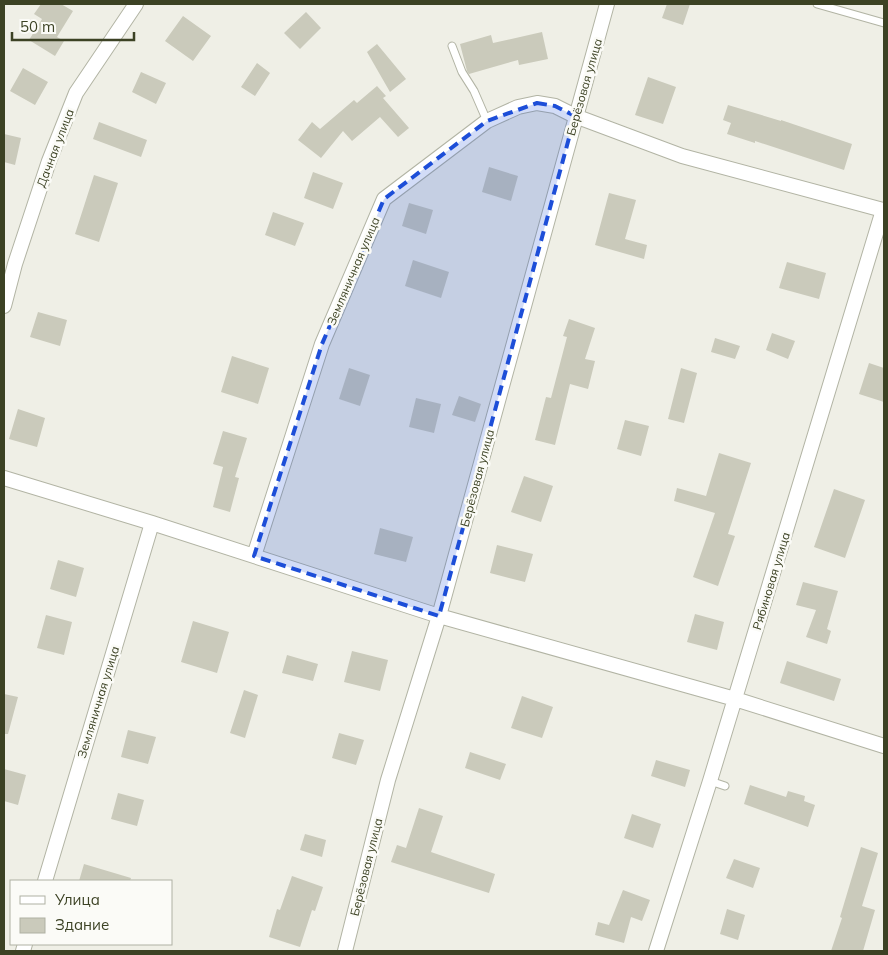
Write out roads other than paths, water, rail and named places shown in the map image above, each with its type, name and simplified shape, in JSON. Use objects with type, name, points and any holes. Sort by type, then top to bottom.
[{"type":"street","name":"Дачная улица","points":[[4,306],[15,264],[48,161],[76,93],[136,4]]},
{"type":"street","name":"Берёзовая улица","points":[[345,951],[388,780],[439,616],[607,4]]},
{"type":"street","name":"Земляничная улица","points":[[254,556],[322,344],[384,199],[487,121],[518,107],[536,103],[555,106],[575,116],[682,156],[883,210]]},
{"type":"street","name":"Рябиновая улица","points":[[656,951],[710,781],[883,210]]},
{"type":"street","points":[[4,478],[152,523],[439,616],[735,699],[884,746]]},
{"type":"street","name":"Земляничная улица","points":[[45,880],[152,523]]},
{"type":"lane","points":[[817,4],[884,23]]},
{"type":"lane","points":[[452,46],[462,72],[474,91],[487,121]]},
{"type":"lane","points":[[710,781],[725,786]]}]
